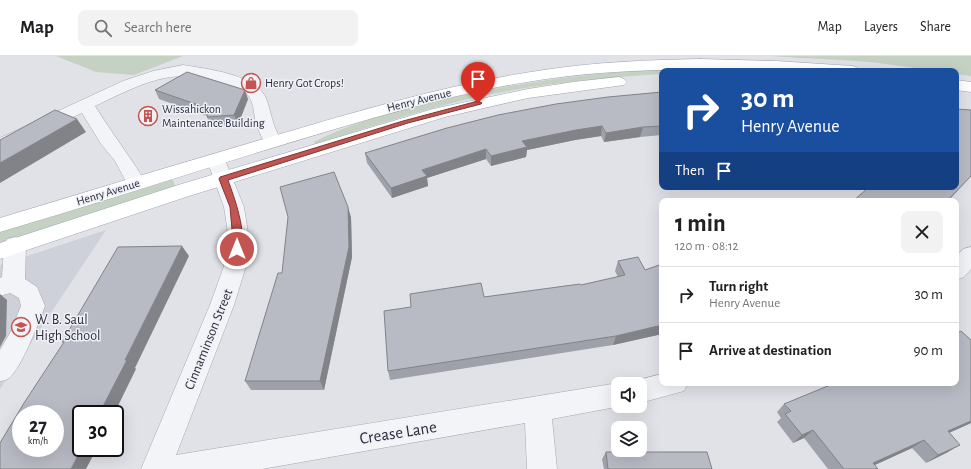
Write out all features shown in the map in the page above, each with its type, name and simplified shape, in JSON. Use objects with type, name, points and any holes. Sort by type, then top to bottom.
[{"type":"main road","name":"Henry Avenue","points":[[8,248],[220,169],[273,142],[370,113],[447,93],[515,79],[574,70],[635,65],[695,63],[780,65],[816,68]]},
{"type":"main road","name":"Henry Avenue","points":[[0,225],[136,184],[220,169],[473,104],[568,87],[659,79]]},
{"type":"main road","points":[[959,85],[971,87]]},
{"type":"main road","points":[[959,99],[971,101]]},
{"type":"street","points":[[0,145],[129,84],[158,74],[183,70],[203,72],[239,84],[253,91],[258,98],[265,124],[273,142]]},
{"type":"street","points":[[85,104],[110,144],[123,159],[136,184]]},
{"type":"street","name":"Cinnaminson Street","points":[[156,469],[222,305],[235,266],[238,233],[236,219],[234,207],[220,169]]},
{"type":"street","points":[[0,370],[11,356],[20,340],[33,306],[29,293],[6,285],[8,248]]},
{"type":"street","points":[[959,268],[971,255]]},
{"type":"street","points":[[647,389],[662,386]]},
{"type":"street","name":"Crease Lane","points":[[177,469],[611,396]]},
{"type":"street","points":[[538,408],[542,469]]},
{"type":"shaded area","name":"W. B. Saul High School","points":[[106,230],[0,389],[0,265]]},
{"type":"green space","points":[[56,56],[183,56],[134,75],[96,72]]},
{"type":"green space","points":[[771,56],[971,56],[971,76],[959,74],[959,68],[916,68],[870,62]]},
{"type":"green space","points":[[659,69],[659,74],[587,80],[513,90],[464,100],[315,144],[314,142],[339,130],[377,117],[477,92],[568,77]]},
{"type":"green space","points":[[173,180],[175,186],[172,188],[0,243],[0,232]]},
{"type":"building","points":[[187,72],[245,90],[234,115],[207,117],[210,109],[155,90]]},
{"type":"building","points":[[659,92],[659,126],[643,127],[606,133],[602,126],[522,141],[527,147],[491,156],[486,149],[422,170],[427,176],[391,188],[365,153],[447,128],[498,115],[556,104]]},
{"type":"building","points":[[959,109],[971,110],[971,176],[959,188]]},
{"type":"building","points":[[55,110],[77,119],[0,163],[0,140]]},
{"type":"building","points":[[334,172],[348,207],[349,247],[320,381],[245,381],[278,273],[282,273],[288,217],[280,187]]},
{"type":"building","points":[[866,190],[958,190],[950,198],[856,198]]},
{"type":"building","points":[[182,246],[104,405],[72,405],[72,457],[77,457],[71,469],[0,469],[0,443],[12,423],[12,457],[64,457],[64,405],[23,405],[64,342],[62,342],[118,247]]},
{"type":"building","points":[[638,257],[645,270],[659,265],[659,326],[616,336],[388,371],[384,311],[411,307],[410,294],[481,283],[484,297],[581,285],[625,275],[618,261]]},
{"type":"building","points":[[961,331],[971,340],[971,421],[948,431],[960,445],[938,455],[924,440],[873,463],[878,469],[844,469],[813,430],[802,435],[785,414],[791,411],[784,404],[828,386],[959,386],[959,332]]},
{"type":"building","points":[[606,452],[611,452],[611,457],[647,457],[647,452],[707,452],[712,469],[608,469]]},
{"type":"place","name":"Henry Got Crops!","points":[[251,83]]},
{"type":"place","name":"Wissahickon Maintenance Building","points":[[148,116]]},
{"type":"place","name":"W. B. Saul High School","points":[[21,327]]},
{"type":"route","points":[[237,249],[238,233],[234,207],[223,179],[406,122],[478,103]]}]
